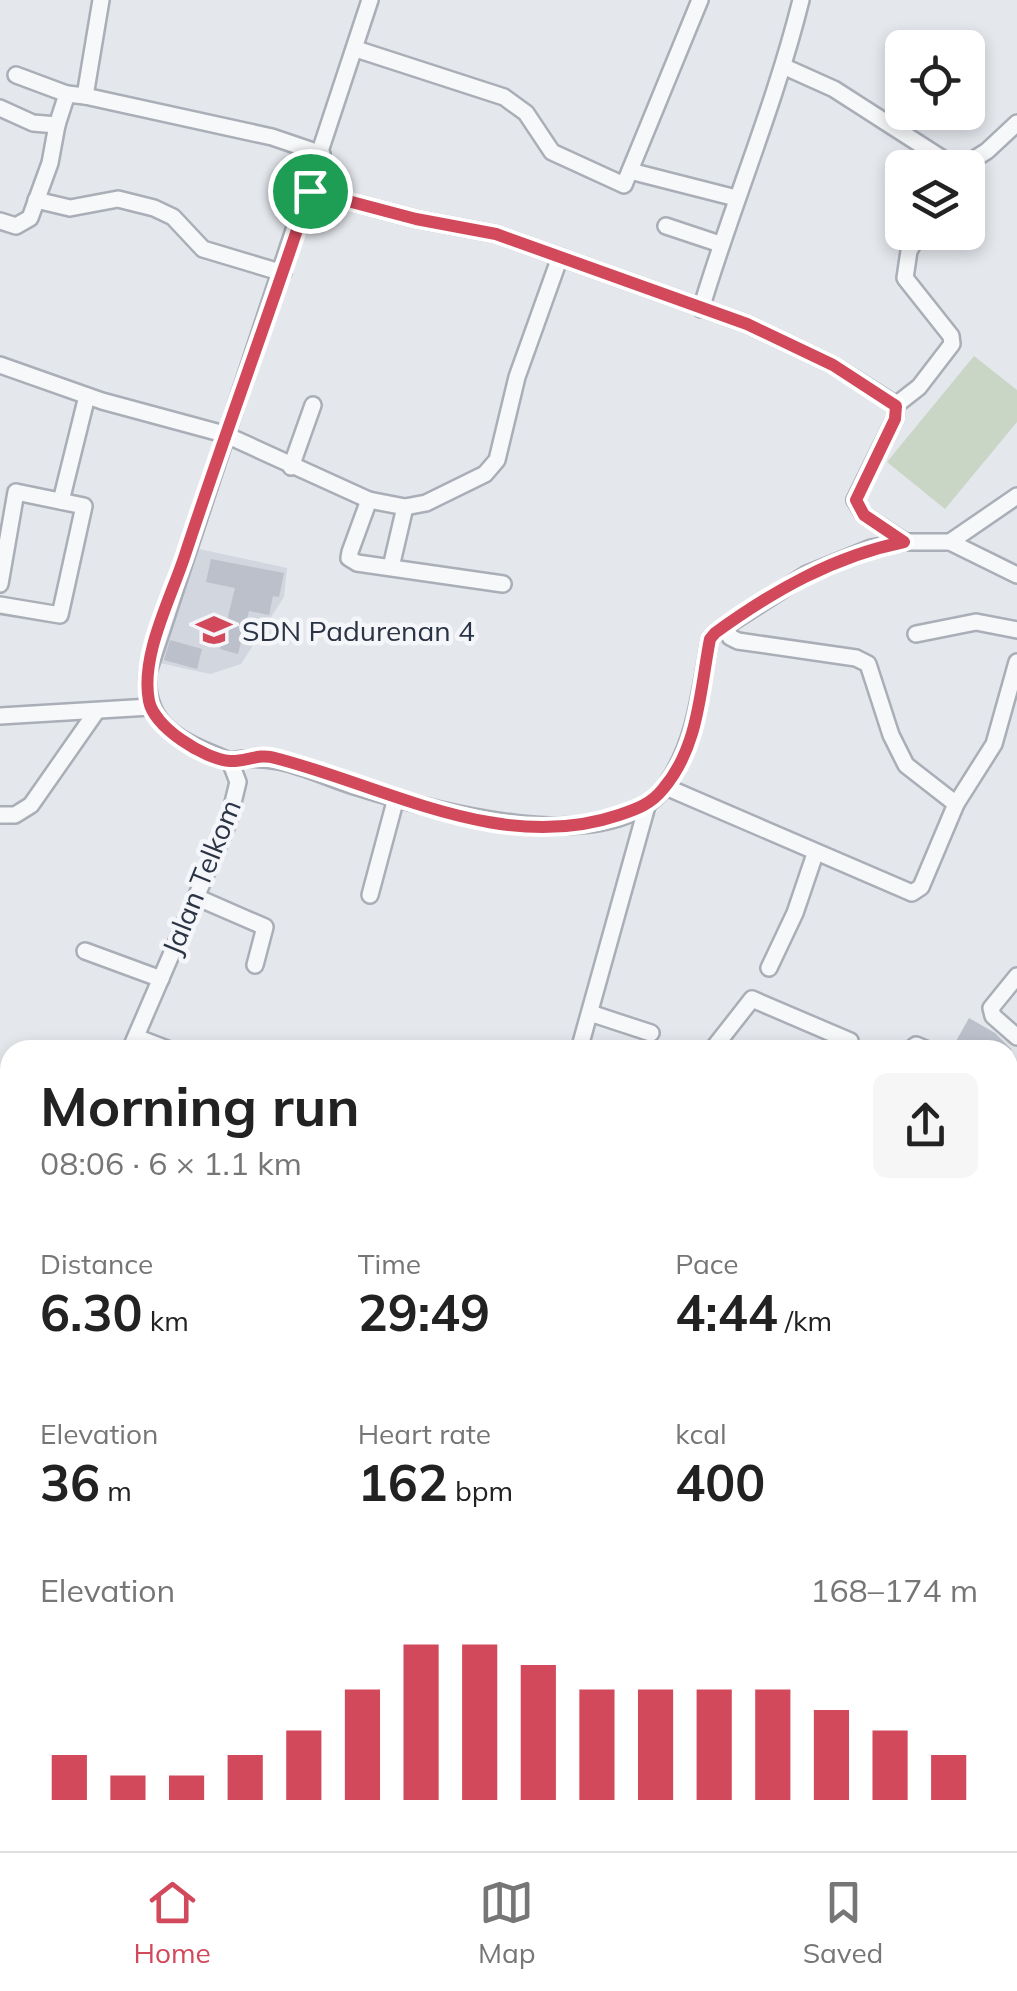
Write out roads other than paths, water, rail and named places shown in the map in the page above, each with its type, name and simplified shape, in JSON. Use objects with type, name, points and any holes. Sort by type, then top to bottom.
[{"type":"street","points":[[85,96],[101,0]]},
{"type":"street","points":[[0,716],[150,707],[147,687],[152,658],[224,434],[283,274],[370,0]]},
{"type":"street","points":[[356,49],[504,97],[526,113],[552,152],[622,186],[700,0]]},
{"type":"street","points":[[701,309],[736,198],[785,68],[799,0]]},
{"type":"street","points":[[785,68],[851,100],[930,150]]},
{"type":"street","points":[[16,75],[67,94],[272,136],[322,154]]},
{"type":"street","points":[[0,222],[23,224],[36,200],[67,94]]},
{"type":"street","points":[[0,108],[33,122],[57,126]]},
{"type":"street","points":[[982,150],[1017,124]]},
{"type":"street","points":[[630,171],[736,198]]},
{"type":"street","points":[[310,191],[398,215],[496,234],[560,257],[789,342],[896,406]]},
{"type":"street","points":[[36,200],[70,208],[118,199],[154,208],[186,228],[203,249],[283,274]]},
{"type":"street","points":[[666,226],[720,244]]},
{"type":"street","points":[[904,542],[864,515],[856,500],[895,419],[896,406],[920,386],[952,344],[951,336],[904,278],[910,250]]},
{"type":"street","points":[[0,365],[88,396],[224,434],[368,500],[405,507],[426,503],[485,474],[497,460],[517,377],[560,257]]},
{"type":"street","points":[[61,500],[88,396]]},
{"type":"street","points":[[291,467],[313,405]]},
{"type":"street","points":[[0,584],[16,492],[84,506],[60,616],[0,605]]},
{"type":"street","points":[[950,542],[1017,496]]},
{"type":"street","points":[[368,500],[349,558],[502,584]]},
{"type":"street","points":[[391,567],[405,507]]},
{"type":"street","points":[[230,761],[271,756],[396,798],[500,824],[593,824],[646,806],[666,786],[693,733],[710,639],[806,574],[870,548],[904,542],[950,542],[1017,575]]},
{"type":"street","points":[[916,634],[976,622],[1017,630]]},
{"type":"street","points":[[726,626],[730,637],[738,641],[856,658],[868,664],[896,747],[906,764],[956,804]]},
{"type":"street","points":[[666,786],[815,854],[912,892],[920,887],[956,804],[994,744],[1017,662]]},
{"type":"street","name":"Jalan Telkom","points":[[135,1040],[196,897],[238,782],[230,761],[186,743],[160,724],[150,707]]},
{"type":"street","points":[[0,815],[16,815],[31,804],[96,712]]},
{"type":"street","points":[[370,896],[396,798]]},
{"type":"street","points":[[582,1040],[646,806]]},
{"type":"street","points":[[769,968],[795,912],[815,854]]},
{"type":"street","points":[[196,897],[260,922],[267,932],[255,965]]},
{"type":"street","points":[[85,951],[161,979]]},
{"type":"street","points":[[1017,976],[991,1012],[1017,1038]]},
{"type":"street","points":[[720,1040],[752,999],[848,1040]]},
{"type":"street","points":[[590,1013],[651,1034]]},
{"type":"place","name":"SDN Padurenan 4","points":[[214,630]]}]
